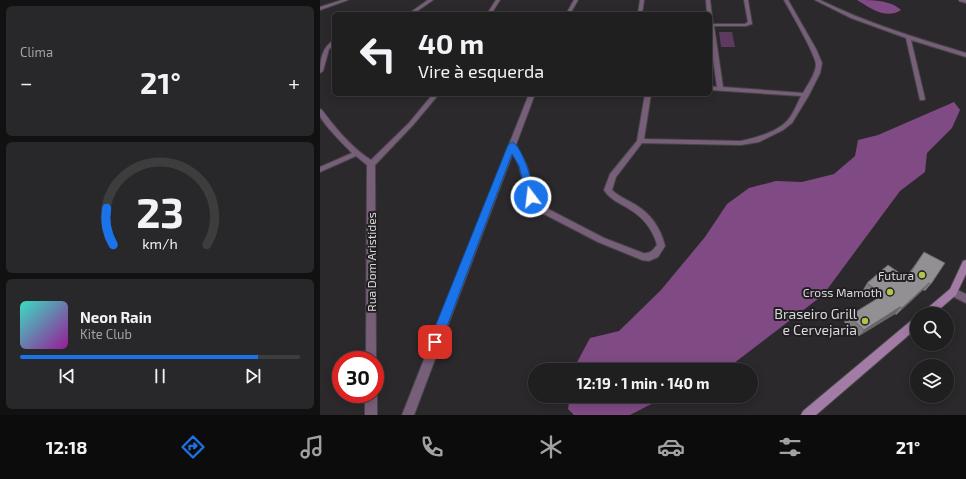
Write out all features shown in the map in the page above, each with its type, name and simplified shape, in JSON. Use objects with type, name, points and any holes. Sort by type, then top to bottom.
[{"type":"street","points":[[320,9],[346,0]]},
{"type":"street","points":[[413,12],[431,0]]},
{"type":"street","points":[[490,12],[498,0]]},
{"type":"street","points":[[569,12],[576,0]]},
{"type":"street","points":[[640,12],[642,0]]},
{"type":"street","points":[[708,0],[710,12]]},
{"type":"street","points":[[720,89],[714,59],[712,25],[746,25],[750,23],[746,0]]},
{"type":"street","points":[[640,141],[741,143],[757,140],[781,129],[790,122],[817,73],[819,63],[786,0]]},
{"type":"street","points":[[817,0],[838,11],[908,37],[966,55]]},
{"type":"street","points":[[961,0],[966,2]]},
{"type":"street","points":[[908,37],[922,99]]},
{"type":"street","points":[[320,71],[327,48],[332,44]]},
{"type":"street","points":[[712,88],[806,95]]},
{"type":"street","points":[[320,111],[336,134],[356,154],[371,164],[411,124],[434,96]]},
{"type":"street","points":[[408,415],[531,96]]},
{"type":"street","points":[[512,145],[523,166],[531,197],[547,212],[601,240],[642,256],[650,257],[655,254],[661,246],[659,237],[649,220],[634,208],[611,196],[608,190],[613,176],[640,141],[648,96]]},
{"type":"street","points":[[320,170],[356,154]]},
{"type":"street","name":"Rua Dom Aristides","points":[[371,164],[371,351]]},
{"type":"street","points":[[934,307],[952,292],[966,264]]},
{"type":"street","points":[[952,292],[966,299]]},
{"type":"street","points":[[807,415],[910,328]]},
{"type":"street","points":[[371,403],[371,415]]},
{"type":"shaded area","points":[[857,0],[886,2],[901,10],[890,14],[878,12]]},
{"type":"shaded area","points":[[719,32],[732,32],[735,47],[721,47]]},
{"type":"shaded area","points":[[954,102],[960,110],[952,128],[927,153],[925,172],[900,191],[823,295],[734,363],[577,363],[590,338],[619,331],[661,290],[705,237],[727,204],[749,188],[776,181],[802,182],[834,174],[855,156],[858,140],[878,135]]},
{"type":"shaded area","points":[[569,403],[653,403],[630,415],[574,415],[568,409]]},
{"type":"building","points":[[924,252],[945,263],[931,284],[929,283],[902,308],[900,307],[864,330],[849,316],[883,295],[867,283],[888,265],[907,278]]},
{"type":"place","name":"Futura","points":[[922,275]]},
{"type":"place","name":"Cross Mamoth","points":[[890,292]]},
{"type":"place","name":"Braseiro Grill e Cervejaria","points":[[865,321]]},
{"type":"route","points":[[435,342],[512,145],[523,166],[531,197]]}]
